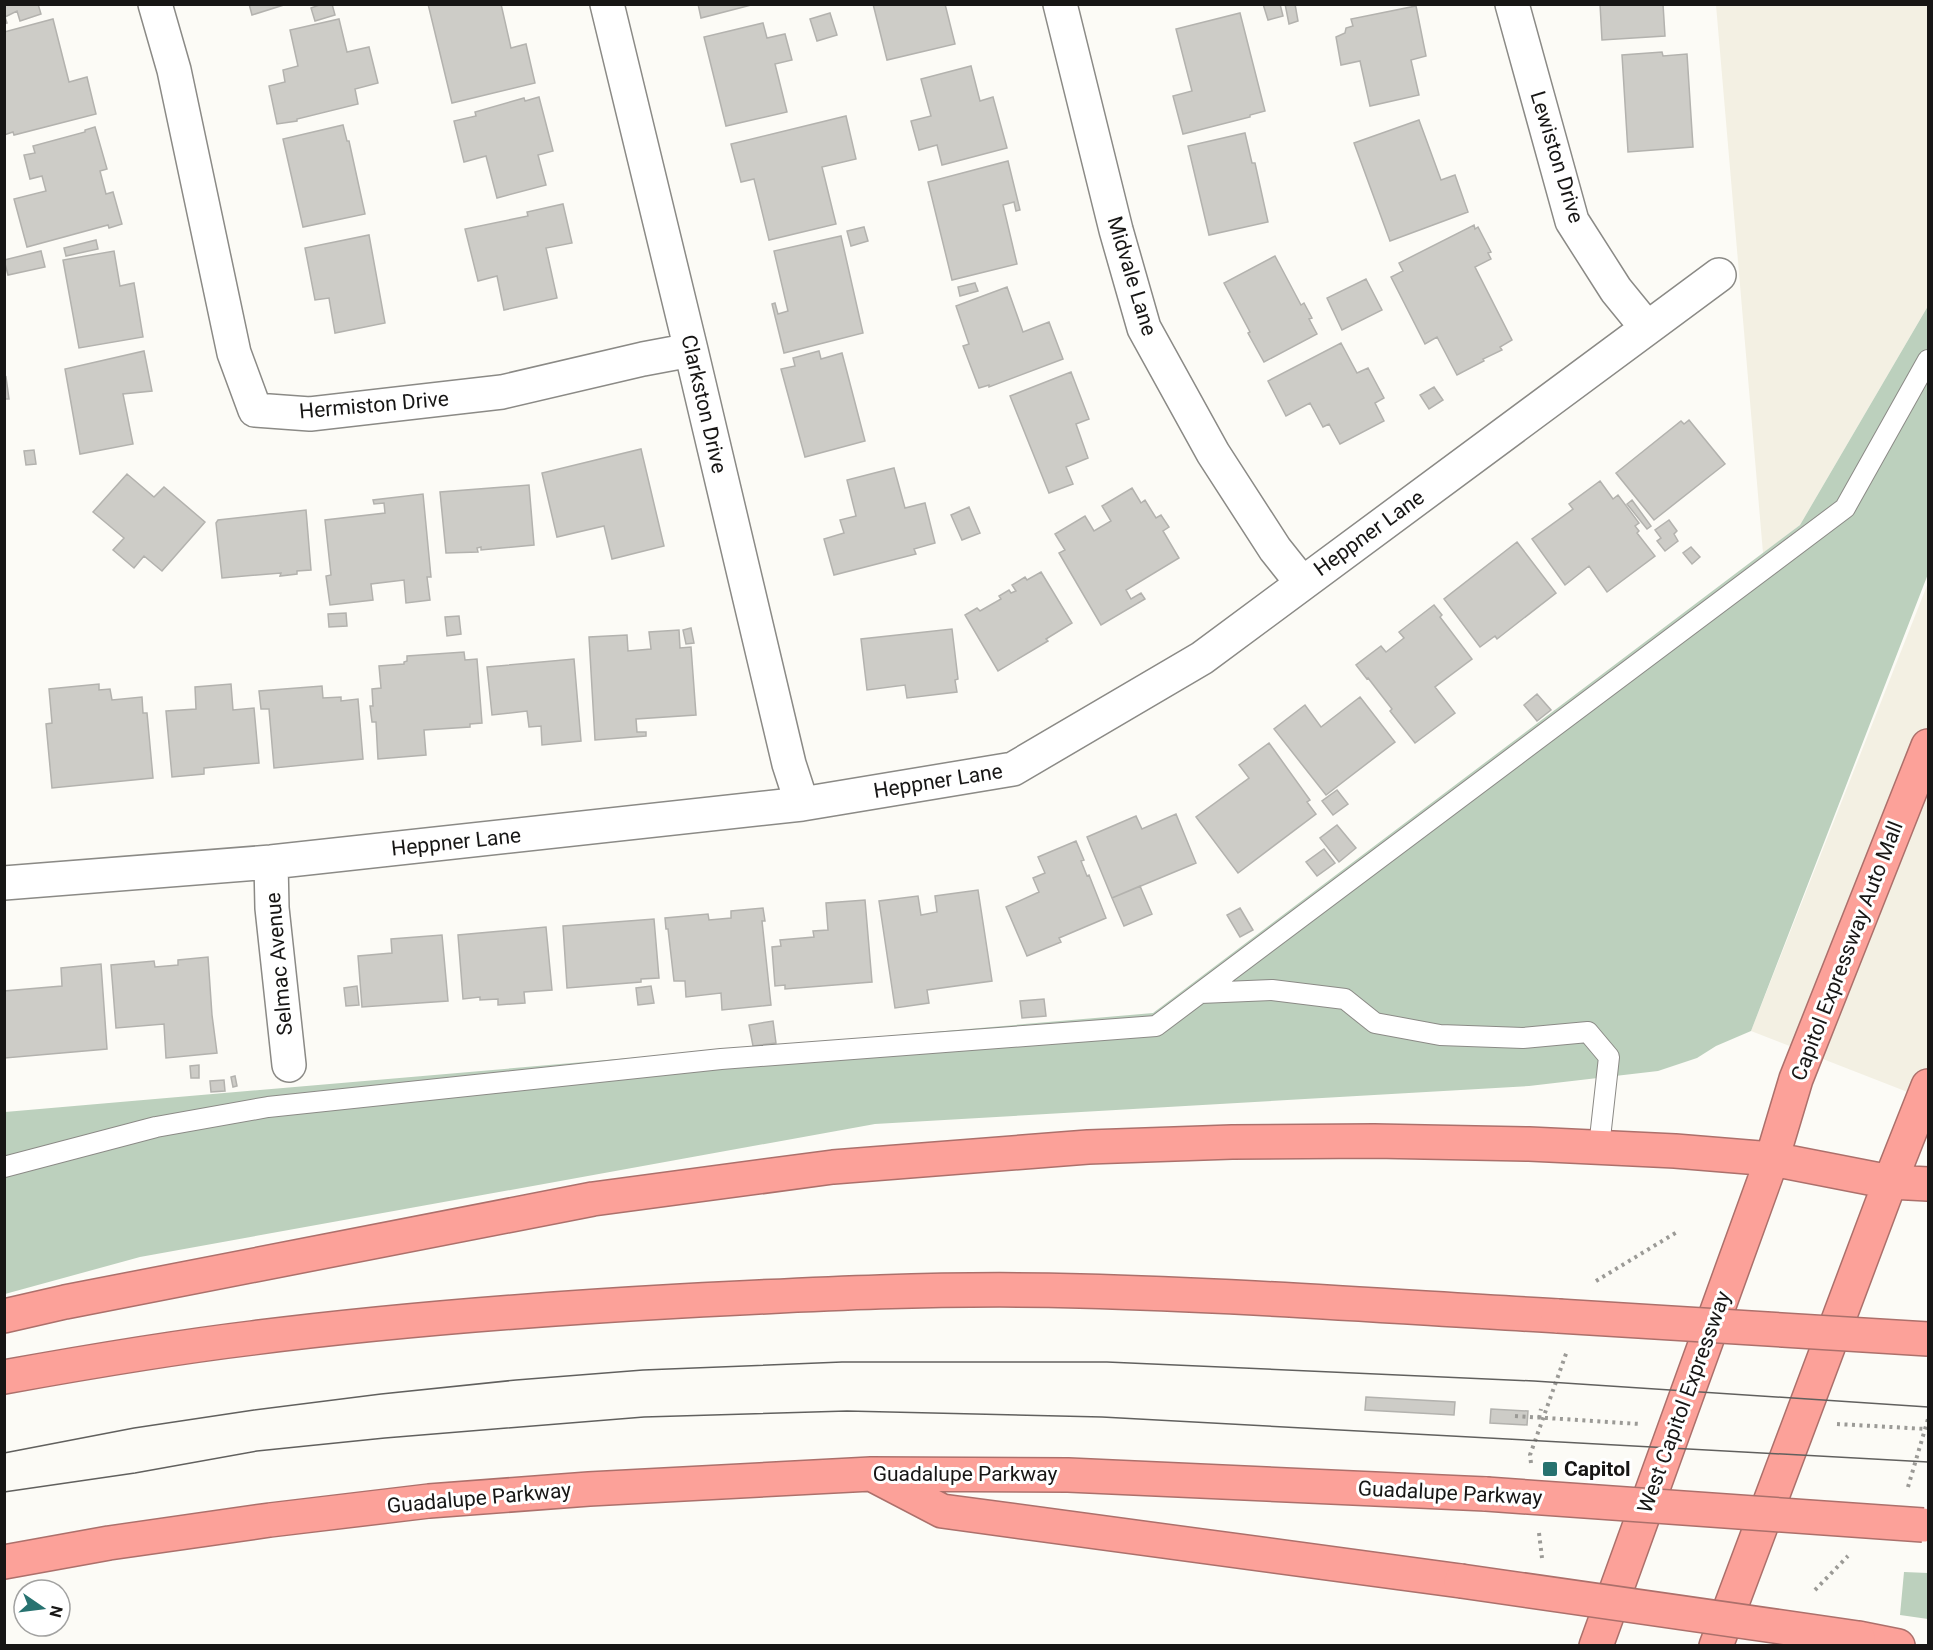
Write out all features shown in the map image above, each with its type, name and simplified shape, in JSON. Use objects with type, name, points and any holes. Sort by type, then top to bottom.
[{"type":"highway","name":"Capitol Expressway Auto Mall","points":[[1772,1159],[1796,1079],[1929,746]]},
{"type":"highway","points":[[1716,1646],[1890,1182],[1929,1086]]},
{"type":"highway","points":[[4,1316],[65,1302],[593,1199],[833,1167],[1088,1147],[1232,1142],[1386,1141],[1599,1147],[1772,1159],[1890,1182],[1929,1184]]},
{"type":"highway","name":"West Capitol Expressway","points":[[1596,1646],[1772,1159]]},
{"type":"highway","points":[[4,1377],[86,1362],[250,1338],[412,1320],[579,1307],[923,1291],[1079,1291],[1564,1328],[1929,1339]]},
{"type":"highway","points":[[871,1474],[942,1511],[1461,1581],[1858,1638],[1898,1646]]},
{"type":"highway","name":"Guadalupe Parkway","points":[[4,1562],[109,1543],[236,1525],[429,1502],[601,1488],[871,1474],[1068,1475],[1486,1494],[1926,1525]]},
{"type":"street","name":"Hermiston Drive","points":[[155,4],[174,70],[234,353],[255,410],[310,414],[502,392],[691,350]]},
{"type":"street","name":"Clarkston Drive","points":[[607,4],[789,764],[802,804]]},
{"type":"street","name":"Midvale Lane","points":[[1060,4],[1116,230],[1144,328],[1212,453],[1275,549],[1302,583]]},
{"type":"street","name":"Lewiston Drive","points":[[1512,4],[1572,221],[1616,290],[1647,328]]},
{"type":"street","name":"Heppner Lane","points":[[4,883],[271,862],[802,804],[1013,769],[1202,658],[1719,275]]},
{"type":"street","name":"Selmac Avenue","points":[[271,862],[272,908],[289,1065]]},
{"type":"lane","points":[[4,1167],[156,1127],[268,1107],[721,1059],[1156,1026],[1845,508],[1929,360]]},
{"type":"lane","points":[[1200,993],[1272,990],[1344,999],[1375,1023],[1440,1035],[1523,1038],[1588,1032],[1610,1057],[1599,1147]]},
{"type":"path","points":[[1590,1284],[1677,1232]]},
{"type":"path","points":[[1531,1467],[1530,1455],[1544,1418],[1564,1328]]},
{"type":"path","points":[[1515,1416],[1540,1418],[1541,1409]]},
{"type":"path","points":[[1527,1417],[1648,1425]]},
{"type":"path","points":[[1829,1423],[1926,1429]]},
{"type":"path","points":[[1538,1523],[1544,1568]]},
{"type":"shaded area","points":[[1716,5],[1928,5],[1928,306],[1800,525],[1763,553]]},
{"type":"shaded area","points":[[1928,583],[1928,1100],[1751,1031]]},
{"type":"green space","points":[[1928,306],[1928,574],[1751,1031],[1716,1046],[1697,1058],[1658,1071],[1529,1086],[875,1124],[140,1257],[5,1294],[5,1112],[1153,1013],[1800,525]]},
{"type":"green space","points":[[1904,1572],[1928,1573],[1928,1619],[1900,1615]]},
{"type":"building","points":[[4,4],[38,4],[41,14],[20,21],[17,11],[5,17],[7,23],[4,24]]},
{"type":"building","points":[[249,4],[287,4],[252,15]]},
{"type":"building","points":[[322,4],[332,4],[335,15],[315,21],[311,8]]},
{"type":"building","points":[[428,4],[501,4],[511,48],[526,44],[535,83],[452,103]]},
{"type":"building","points":[[698,4],[755,4],[701,18]]},
{"type":"building","points":[[873,4],[945,4],[955,44],[887,60]]},
{"type":"building","points":[[1263,4],[1280,4],[1283,16],[1268,20]]},
{"type":"building","points":[[1285,4],[1295,4],[1298,21],[1289,24]]},
{"type":"building","points":[[1600,4],[1663,4],[1665,36],[1602,40]]},
{"type":"building","points":[[1416,6],[1426,56],[1411,60],[1419,95],[1370,106],[1360,61],[1341,65],[1336,37],[1345,33],[1346,28],[1353,26],[1351,19]]},
{"type":"building","points":[[830,13],[837,35],[817,41],[810,19]]},
{"type":"building","points":[[1240,13],[1265,111],[1183,134],[1173,96],[1192,91],[1176,29]]},
{"type":"building","points":[[53,19],[69,82],[87,77],[96,114],[14,135],[13,132],[4,135],[4,32]]},
{"type":"building","points":[[339,19],[347,52],[369,47],[378,83],[355,89],[358,104],[297,119],[297,121],[277,124],[269,86],[285,82],[283,70],[298,66],[290,30]]},
{"type":"building","points":[[763,23],[767,38],[785,34],[792,60],[775,64],[787,112],[726,126],[704,37]]},
{"type":"building","points":[[1662,52],[1663,56],[1687,54],[1693,147],[1628,152],[1622,55]]},
{"type":"building","points":[[971,66],[980,101],[993,97],[1007,148],[942,165],[937,145],[919,150],[911,121],[931,116],[921,79]]},
{"type":"building","points":[[539,97],[553,151],[538,155],[546,185],[497,198],[486,156],[464,162],[454,121],[476,116],[475,112],[524,98],[525,101]]},
{"type":"building","points":[[846,116],[856,159],[822,167],[836,224],[769,240],[754,179],[741,182],[731,144]]},
{"type":"building","points":[[1419,120],[1441,180],[1455,175],[1468,212],[1390,241],[1354,143]]},
{"type":"building","points":[[343,125],[347,141],[349,141],[365,214],[303,227],[283,139]]},
{"type":"building","points":[[95,127],[107,169],[100,171],[106,194],[113,192],[122,224],[109,228],[108,225],[27,247],[14,199],[46,191],[42,176],[30,179],[24,155],[35,153],[33,146],[85,132]]},
{"type":"building","points":[[1245,133],[1252,163],[1255,163],[1268,222],[1209,235],[1188,146]]},
{"type":"building","points":[[1008,161],[1020,210],[1016,211],[1014,202],[1003,205],[1017,264],[952,280],[928,182]]},
{"type":"building","points":[[563,204],[572,243],[546,248],[557,298],[504,310],[497,276],[478,281],[465,229],[528,216],[527,212]]},
{"type":"building","points":[[1474,225],[1475,229],[1478,227],[1491,252],[1488,253],[1491,259],[1475,267],[1512,340],[1500,347],[1502,350],[1457,375],[1437,337],[1425,344],[1391,277],[1403,271],[1399,263]]},
{"type":"building","points":[[864,227],[868,241],[851,246],[847,231]]},
{"type":"building","points":[[369,235],[385,323],[335,333],[329,298],[315,300],[305,248]]},
{"type":"building","points":[[841,236],[863,333],[784,353],[772,304],[775,303],[778,314],[788,311],[774,251]]},
{"type":"building","points":[[96,240],[98,249],[66,256],[64,248]]},
{"type":"building","points":[[41,251],[45,267],[8,275],[4,260]]},
{"type":"building","points":[[114,251],[120,286],[134,283],[143,337],[79,348],[63,260]]},
{"type":"building","points":[[1275,256],[1301,305],[1304,303],[1317,334],[1264,362],[1224,283]]},
{"type":"building","points":[[1366,279],[1382,310],[1342,330],[1327,298]]},
{"type":"building","points":[[975,283],[978,291],[960,296],[958,287]]},
{"type":"building","points":[[1007,287],[1023,332],[1049,322],[1063,359],[989,387],[989,385],[979,388],[963,346],[969,344],[956,306]]},
{"type":"building","points":[[1341,343],[1357,373],[1368,368],[1384,398],[1375,403],[1384,421],[1340,444],[1329,424],[1323,427],[1310,403],[1286,416],[1268,381]]},
{"type":"building","points":[[144,351],[152,391],[123,394],[133,444],[80,454],[65,369]]},
{"type":"building","points":[[819,351],[821,359],[842,353],[865,441],[805,457],[781,369],[795,366],[793,358]]},
{"type":"building","points":[[1071,372],[1089,419],[1076,424],[1088,458],[1066,467],[1073,484],[1049,493],[1010,396]]},
{"type":"building","points":[[6,377],[9,399],[4,399],[4,378]]},
{"type":"building","points":[[1434,387],[1443,400],[1429,409],[1420,395]]},
{"type":"building","points":[[1689,420],[1725,464],[1654,520],[1616,473],[1681,421],[1684,424]]},
{"type":"building","points":[[641,449],[664,546],[612,559],[604,526],[557,537],[542,473]]},
{"type":"building","points":[[34,450],[36,464],[26,465],[24,451]]},
{"type":"building","points":[[894,468],[905,508],[925,503],[935,543],[914,549],[916,554],[834,575],[824,539],[844,533],[840,520],[856,516],[847,480]]},
{"type":"building","points":[[127,474],[154,497],[164,487],[205,522],[162,571],[144,556],[134,568],[113,550],[124,538],[93,512]]},
{"type":"building","points":[[1600,481],[1613,499],[1618,495],[1639,523],[1635,526],[1639,531],[1637,533],[1655,556],[1607,592],[1589,566],[1565,585],[1532,539],[1573,509],[1569,504]]},
{"type":"building","points":[[529,485],[534,545],[481,550],[481,547],[477,548],[478,552],[446,553],[440,492]]},
{"type":"building","points":[[1132,488],[1141,503],[1145,500],[1156,518],[1161,515],[1169,527],[1163,531],[1179,558],[1126,590],[1131,599],[1141,593],[1145,599],[1101,625],[1059,553],[1065,550],[1055,534],[1085,516],[1094,531],[1111,521],[1102,506]]},
{"type":"building","points":[[423,494],[431,577],[427,577],[430,600],[406,603],[404,580],[371,584],[373,600],[330,605],[326,576],[331,575],[325,520],[385,513],[384,503],[374,504],[373,500]]},
{"type":"building","points":[[1632,500],[1651,526],[1647,529],[1627,504]]},
{"type":"building","points":[[969,507],[980,533],[962,540],[951,515]]},
{"type":"building","points":[[306,510],[311,570],[280,576],[281,573],[222,578],[216,523],[218,520]]},
{"type":"building","points":[[1669,520],[1677,531],[1674,534],[1678,541],[1665,551],[1657,541],[1661,538],[1655,530]]},
{"type":"building","points":[[1517,542],[1556,593],[1497,639],[1495,636],[1480,647],[1444,599]]},
{"type":"building","points":[[1691,547],[1700,557],[1692,564],[1683,553]]},
{"type":"building","points":[[1041,572],[1072,623],[1046,639],[1048,641],[998,671],[965,615],[977,608],[980,611],[1001,599],[999,596],[1009,590],[1011,593],[1016,591],[1012,585],[1025,577],[1027,580]]},
{"type":"building","points":[[1434,605],[1442,615],[1440,617],[1472,659],[1435,687],[1455,713],[1415,743],[1390,711],[1392,709],[1356,665],[1381,646],[1386,652],[1404,638],[1399,632]]},
{"type":"building","points":[[346,613],[347,626],[329,627],[328,614]]},
{"type":"building","points":[[459,616],[461,634],[447,636],[445,617]]},
{"type":"building","points":[[691,628],[694,643],[686,644],[683,630]]},
{"type":"building","points":[[952,629],[958,679],[955,680],[957,692],[907,698],[905,685],[867,690],[861,639]]},
{"type":"building","points":[[679,630],[680,648],[691,647],[696,715],[636,719],[637,732],[646,732],[646,736],[595,740],[589,637],[627,635],[628,651],[651,649],[649,632]]},
{"type":"building","points":[[464,652],[465,660],[477,659],[482,723],[470,724],[470,727],[424,730],[426,755],[378,759],[376,722],[372,722],[370,706],[373,706],[372,689],[381,688],[379,666],[404,664],[407,656]]},
{"type":"building","points":[[574,659],[581,741],[542,745],[541,726],[529,727],[527,711],[492,715],[487,667]]},
{"type":"building","points":[[99,684],[99,690],[110,689],[112,700],[142,697],[143,713],[147,713],[153,778],[52,788],[46,724],[52,723],[49,689]]},
{"type":"building","points":[[231,684],[233,710],[254,708],[259,763],[204,768],[204,774],[172,777],[166,711],[196,709],[195,687]]},
{"type":"building","points":[[322,686],[323,698],[341,697],[341,701],[358,699],[363,759],[274,768],[269,709],[261,709],[259,691]]},
{"type":"building","points":[[1537,694],[1551,710],[1537,721],[1524,705]]},
{"type":"building","points":[[1360,697],[1395,742],[1326,795],[1274,729],[1305,705],[1321,727]]},
{"type":"building","points":[[1269,743],[1310,800],[1307,802],[1316,814],[1238,873],[1196,817],[1249,778],[1239,765]]},
{"type":"building","points":[[1337,790],[1348,804],[1333,815],[1322,801]]},
{"type":"building","points":[[1176,814],[1196,863],[1112,898],[1087,837],[1136,816],[1142,829]]},
{"type":"building","points":[[1337,825],[1356,848],[1339,862],[1320,838]]},
{"type":"building","points":[[1076,841],[1084,860],[1081,861],[1106,918],[1059,938],[1061,942],[1027,956],[1006,907],[1039,892],[1033,878],[1045,873],[1038,857]]},
{"type":"building","points":[[1324,849],[1335,863],[1317,876],[1306,862]]},
{"type":"building","points":[[1140,886],[1152,914],[1124,926],[1112,898]]},
{"type":"building","points":[[978,890],[992,981],[927,990],[929,1003],[895,1008],[879,901],[918,896],[921,915],[937,912],[935,896]]},
{"type":"building","points":[[865,900],[872,982],[785,989],[785,985],[775,986],[772,947],[781,946],[780,940],[814,937],[813,931],[828,930],[826,903]]},
{"type":"building","points":[[763,908],[765,921],[762,921],[771,1005],[722,1010],[721,993],[686,997],[685,981],[674,981],[665,918],[708,914],[709,920],[731,918],[731,911]]},
{"type":"building","points":[[1240,908],[1253,930],[1240,937],[1227,915]]},
{"type":"building","points":[[654,919],[659,978],[641,979],[641,982],[567,988],[563,926]]},
{"type":"building","points":[[546,927],[552,990],[524,992],[525,1003],[498,1005],[498,999],[480,1000],[480,997],[463,999],[458,935]]},
{"type":"building","points":[[442,935],[448,1001],[362,1007],[358,956],[392,953],[391,939]]},
{"type":"building","points":[[208,957],[217,1053],[166,1058],[164,1024],[116,1028],[111,965],[154,961],[155,967],[178,965],[178,960]]},
{"type":"building","points":[[101,964],[107,1049],[5,1058],[4,991],[62,986],[61,968]]},
{"type":"building","points":[[357,986],[359,1005],[346,1006],[344,988]]},
{"type":"building","points":[[651,986],[654,1003],[638,1005],[636,988]]},
{"type":"building","points":[[1044,999],[1046,1016],[1022,1018],[1020,1001]]},
{"type":"building","points":[[773,1021],[776,1043],[753,1046],[749,1025]]},
{"type":"building","points":[[199,1065],[199,1078],[191,1078],[190,1066]]},
{"type":"building","points":[[235,1076],[237,1086],[233,1087],[231,1077]]},
{"type":"building","points":[[224,1080],[225,1091],[211,1092],[210,1081]]},
{"type":"building","points":[[1366,1397],[1455,1402],[1454,1415],[1365,1410]]},
{"type":"building","points":[[1491,1409],[1528,1411],[1527,1425],[1490,1423]]},
{"type":"tram line","points":[[4,1453],[134,1428],[381,1394],[643,1370],[842,1362],[1107,1362],[1534,1381],[1928,1407]]},
{"type":"tram line","points":[[4,1492],[135,1473],[257,1451],[385,1438],[644,1417],[847,1411],[1102,1417],[1928,1462]]},
{"type":"place","name":"Capitol","points":[[1550,1469]]}]
